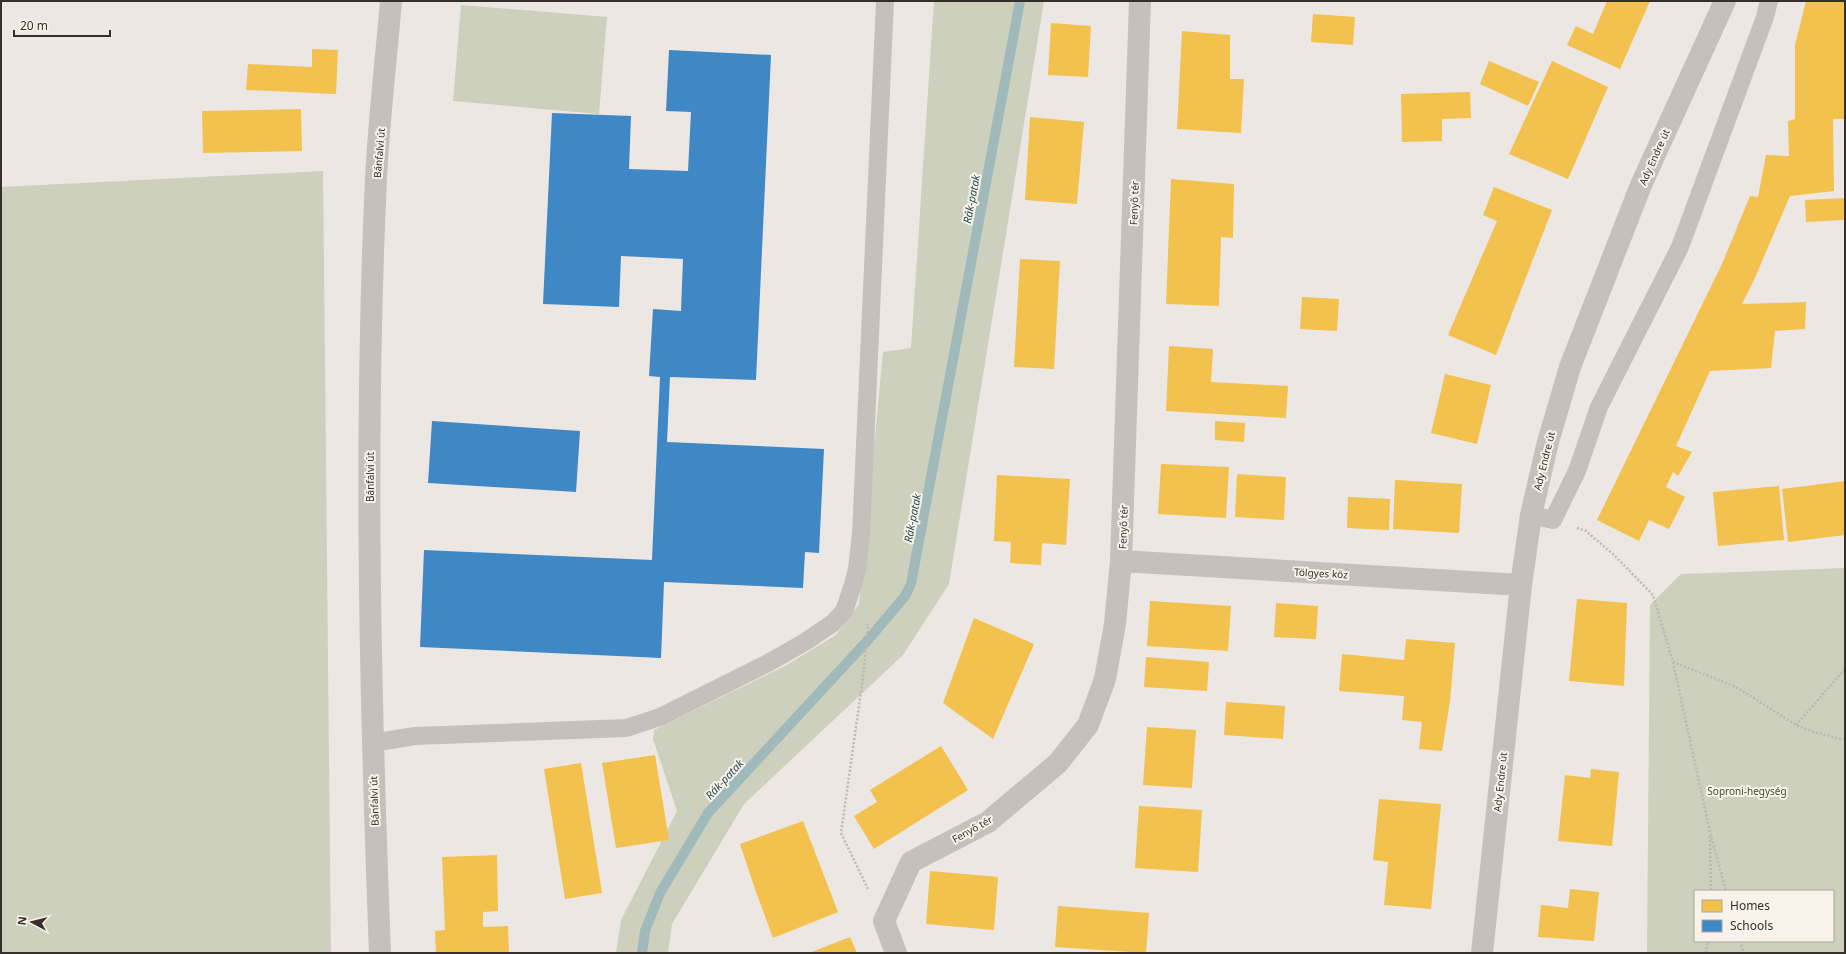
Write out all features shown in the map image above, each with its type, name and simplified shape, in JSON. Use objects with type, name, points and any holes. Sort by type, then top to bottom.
[{"type":"street","name":"Bánfalvi út","points":[[380,953],[372,743],[370,466],[372,277],[376,174],[391,1]]},
{"type":"street","name":"Fenyő tér","points":[[884,921],[911,862],[988,822],[1058,763],[1088,725],[1105,679],[1115,624],[1121,561],[1140,1]]},
{"type":"street","name":"Ady Endre út","points":[[1482,953],[1521,585],[1531,515],[1548,442],[1570,367],[1641,185],[1725,1]]},
{"type":"street","name":"Tölgyes köz","points":[[1121,561],[1521,585]]},
{"type":"street","points":[[884,921],[896,952]]},
{"type":"lane","points":[[372,743],[415,736],[626,728],[647,722],[768,663],[805,642],[833,623],[844,611],[857,569],[861,534],[885,1]]},
{"type":"lane","points":[[1531,515],[1553,520],[1577,471],[1599,406],[1680,247],[1765,17],[1769,1]]},
{"type":"path","points":[[1553,520],[1586,531],[1614,555],[1653,595],[1673,662],[1710,832],[1726,890]]},
{"type":"path","points":[[868,622],[864,670],[841,833],[884,921]]},
{"type":"path","points":[[1673,662],[1736,687],[1796,725],[1814,732],[1845,740]]},
{"type":"path","points":[[1796,725],[1845,669]]},
{"type":"path","points":[[1710,832],[1711,890]]},
{"type":"path","points":[[1706,953],[1708,942]]},
{"type":"path","points":[[1740,942],[1744,953]]},
{"type":"green space","points":[[934,1],[1044,1],[949,584],[903,655],[744,804],[672,924],[668,953],[616,953],[621,920],[677,811],[653,739],[654,730],[785,666],[836,635],[859,604],[883,352],[911,348]]},
{"type":"green space","points":[[461,5],[607,17],[599,114],[453,101]]},
{"type":"green space","points":[[323,171],[331,953],[1,953],[1,187]]},
{"type":"green space","name":"Soproni-hegység","points":[[1845,568],[1845,953],[1647,953],[1650,605],[1681,574]]},
{"type":"building: Homes","points":[[1607,1],[1650,1],[1620,69],[1567,45],[1576,26],[1593,34]]},
{"type":"building: Homes","points":[[1806,1],[1845,1],[1845,119],[1833,119],[1834,191],[1790,196],[1754,280],[1742,304],[1806,302],[1805,329],[1775,331],[1771,368],[1710,371],[1676,446],[1692,452],[1678,476],[1673,472],[1666,487],[1685,497],[1669,529],[1649,520],[1639,541],[1597,520],[1722,264],[1750,196],[1758,197],[1766,155],[1789,156],[1788,121],[1795,119],[1795,45]]},
{"type":"building: Homes","points":[[1313,14],[1355,17],[1353,45],[1311,42]]},
{"type":"building: Homes","points":[[1051,23],[1091,26],[1088,77],[1048,75]]},
{"type":"building: Homes","points":[[1182,31],[1230,35],[1230,79],[1244,79],[1241,133],[1177,129]]},
{"type":"building: Homes","points":[[312,49],[338,50],[336,94],[246,90],[248,64],[312,67]]},
{"type":"building: Homes","points":[[1489,61],[1539,82],[1528,106],[1480,84]]},
{"type":"building: Homes","points":[[1552,61],[1608,87],[1568,179],[1509,154]]},
{"type":"building: Homes","points":[[1470,92],[1471,118],[1442,119],[1442,141],[1402,142],[1401,94]]},
{"type":"building: Homes","points":[[301,109],[302,151],[203,153],[202,111]]},
{"type":"building: Homes","points":[[1030,117],[1084,122],[1077,204],[1025,200]]},
{"type":"building: Homes","points":[[1171,179],[1234,184],[1233,238],[1221,237],[1219,306],[1166,304]]},
{"type":"building: Homes","points":[[1494,187],[1552,210],[1496,355],[1448,335],[1497,221],[1483,215]]},
{"type":"building: Homes","points":[[1845,198],[1845,220],[1806,222],[1805,200]]},
{"type":"building: Homes","points":[[1020,259],[1060,261],[1054,369],[1014,367]]},
{"type":"building: Homes","points":[[1302,297],[1339,299],[1337,331],[1300,329]]},
{"type":"building: Homes","points":[[1169,346],[1213,349],[1211,382],[1288,386],[1286,418],[1166,411]]},
{"type":"building: Homes","points":[[1445,374],[1491,385],[1477,444],[1431,433]]},
{"type":"building: Homes","points":[[1215,421],[1245,423],[1244,442],[1215,440]]},
{"type":"building: Homes","points":[[1161,464],[1229,467],[1226,518],[1158,514]]},
{"type":"building: Homes","points":[[1237,474],[1286,477],[1284,520],[1235,517]]},
{"type":"building: Homes","points":[[997,475],[1070,479],[1066,545],[1042,543],[1041,565],[1010,563],[1011,542],[994,541]]},
{"type":"building: Homes","points":[[1395,480],[1462,484],[1459,533],[1393,529]]},
{"type":"building: Homes","points":[[1845,481],[1845,535],[1788,542],[1782,489]]},
{"type":"building: Homes","points":[[1779,486],[1784,540],[1718,546],[1713,492]]},
{"type":"building: Homes","points":[[1348,497],[1390,499],[1389,530],[1347,528]]},
{"type":"building: Homes","points":[[1577,599],[1627,603],[1624,686],[1569,681]]},
{"type":"building: Homes","points":[[1150,601],[1231,606],[1228,651],[1147,646]]},
{"type":"building: Homes","points":[[1276,603],[1318,606],[1316,639],[1274,637]]},
{"type":"building: Homes","points":[[974,618],[1034,644],[993,739],[943,703]]},
{"type":"building: Homes","points":[[1406,639],[1455,643],[1450,701],[1442,751],[1419,749],[1422,722],[1402,720],[1404,696],[1339,691],[1342,654],[1404,660]]},
{"type":"building: Homes","points":[[1146,657],[1209,662],[1207,691],[1144,687]]},
{"type":"building: Homes","points":[[1226,702],[1285,706],[1283,739],[1224,735]]},
{"type":"building: Homes","points":[[1147,727],[1196,730],[1192,788],[1143,785]]},
{"type":"building: Homes","points":[[941,746],[968,790],[874,849],[854,816],[877,802],[870,790]]},
{"type":"building: Homes","points":[[655,755],[669,840],[616,848],[602,763]]},
{"type":"building: Homes","points":[[581,763],[602,893],[565,899],[544,769]]},
{"type":"building: Homes","points":[[1591,769],[1619,772],[1612,846],[1558,841],[1565,775],[1590,778]]},
{"type":"building: Homes","points":[[1379,799],[1441,804],[1431,909],[1384,905],[1388,862],[1373,860]]},
{"type":"building: Homes","points":[[1139,806],[1202,810],[1198,872],[1135,868]]},
{"type":"building: Homes","points":[[803,821],[838,912],[773,938],[740,844]]},
{"type":"building: Homes","points":[[497,855],[498,911],[483,912],[483,927],[508,926],[509,953],[436,953],[435,931],[445,930],[442,857]]},
{"type":"building: Homes","points":[[930,871],[998,877],[994,930],[926,924]]},
{"type":"building: Homes","points":[[1570,889],[1599,892],[1594,941],[1538,937],[1541,905],[1568,908]]},
{"type":"building: Homes","points":[[1058,906],[1149,913],[1146,953],[1055,947]]},
{"type":"building: Homes","points":[[850,937],[857,953],[809,953]]},
{"type":"building: Schools","points":[[669,50],[771,55],[756,380],[670,377],[667,442],[824,449],[819,553],[805,552],[803,588],[664,582],[661,658],[420,647],[424,550],[652,560],[660,377],[649,376],[653,309],[681,311],[683,259],[621,256],[619,307],[543,304],[552,113],[631,116],[629,169],[688,171],[691,112],[666,111]]},
{"type":"building: Schools","points":[[432,421],[580,431],[576,492],[428,483]]},
{"type":"waterway","name":"Rák-patak","points":[[642,953],[645,931],[660,893],[708,813],[868,640],[905,596],[911,584],[1020,1]]}]
